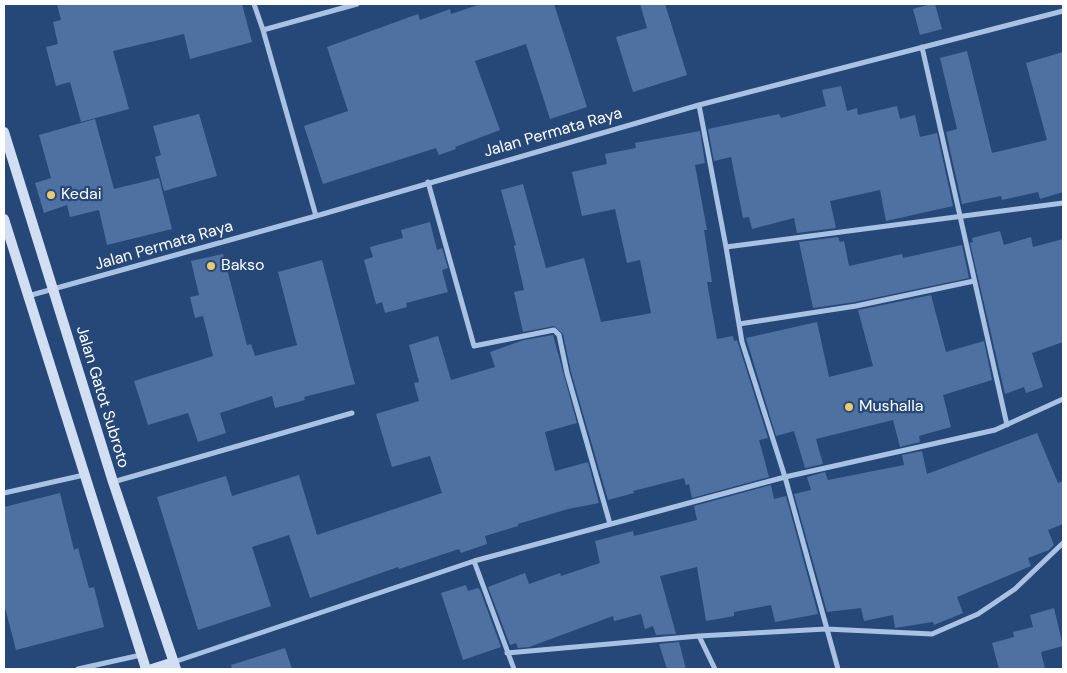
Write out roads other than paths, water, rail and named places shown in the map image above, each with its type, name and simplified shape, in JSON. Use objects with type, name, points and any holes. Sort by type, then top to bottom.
[{"type":"street","points":[[254,4],[316,216]]},
{"type":"street","points":[[262,30],[357,4]]},
{"type":"street","name":"Jalan Permata Raya","points":[[28,296],[316,216],[699,105],[1063,11]]},
{"type":"street","points":[[922,47],[1007,425]]},
{"type":"street","points":[[699,105],[742,342],[785,477],[838,669]]},
{"type":"street","name":"Jalan Gatot Subroto","points":[[4,132],[113,482],[175,665]]},
{"type":"street","points":[[428,182],[474,346],[554,330],[559,335],[567,374],[610,524]]},
{"type":"street","points":[[726,247],[1063,203]]},
{"type":"street","points":[[4,219],[7,242],[28,296],[146,669]]},
{"type":"street","points":[[738,324],[856,306],[974,281]]},
{"type":"street","points":[[152,669],[175,665],[474,561],[785,477],[995,430],[1063,399]]},
{"type":"street","points":[[113,482],[352,414]]},
{"type":"street","points":[[4,493],[85,475]]},
{"type":"street","points":[[507,653],[699,636],[826,629],[932,634],[978,614],[1015,589],[1063,543]]},
{"type":"street","points":[[474,561],[514,669]]},
{"type":"street","points":[[699,636],[715,669]]},
{"type":"street","points":[[78,669],[142,655]]},
{"type":"place","name":"Kedai","points":[[51,195]]},
{"type":"place","name":"Bakso","points":[[211,266]]},
{"type":"place","name":"Mushalla","points":[[849,407]]}]
